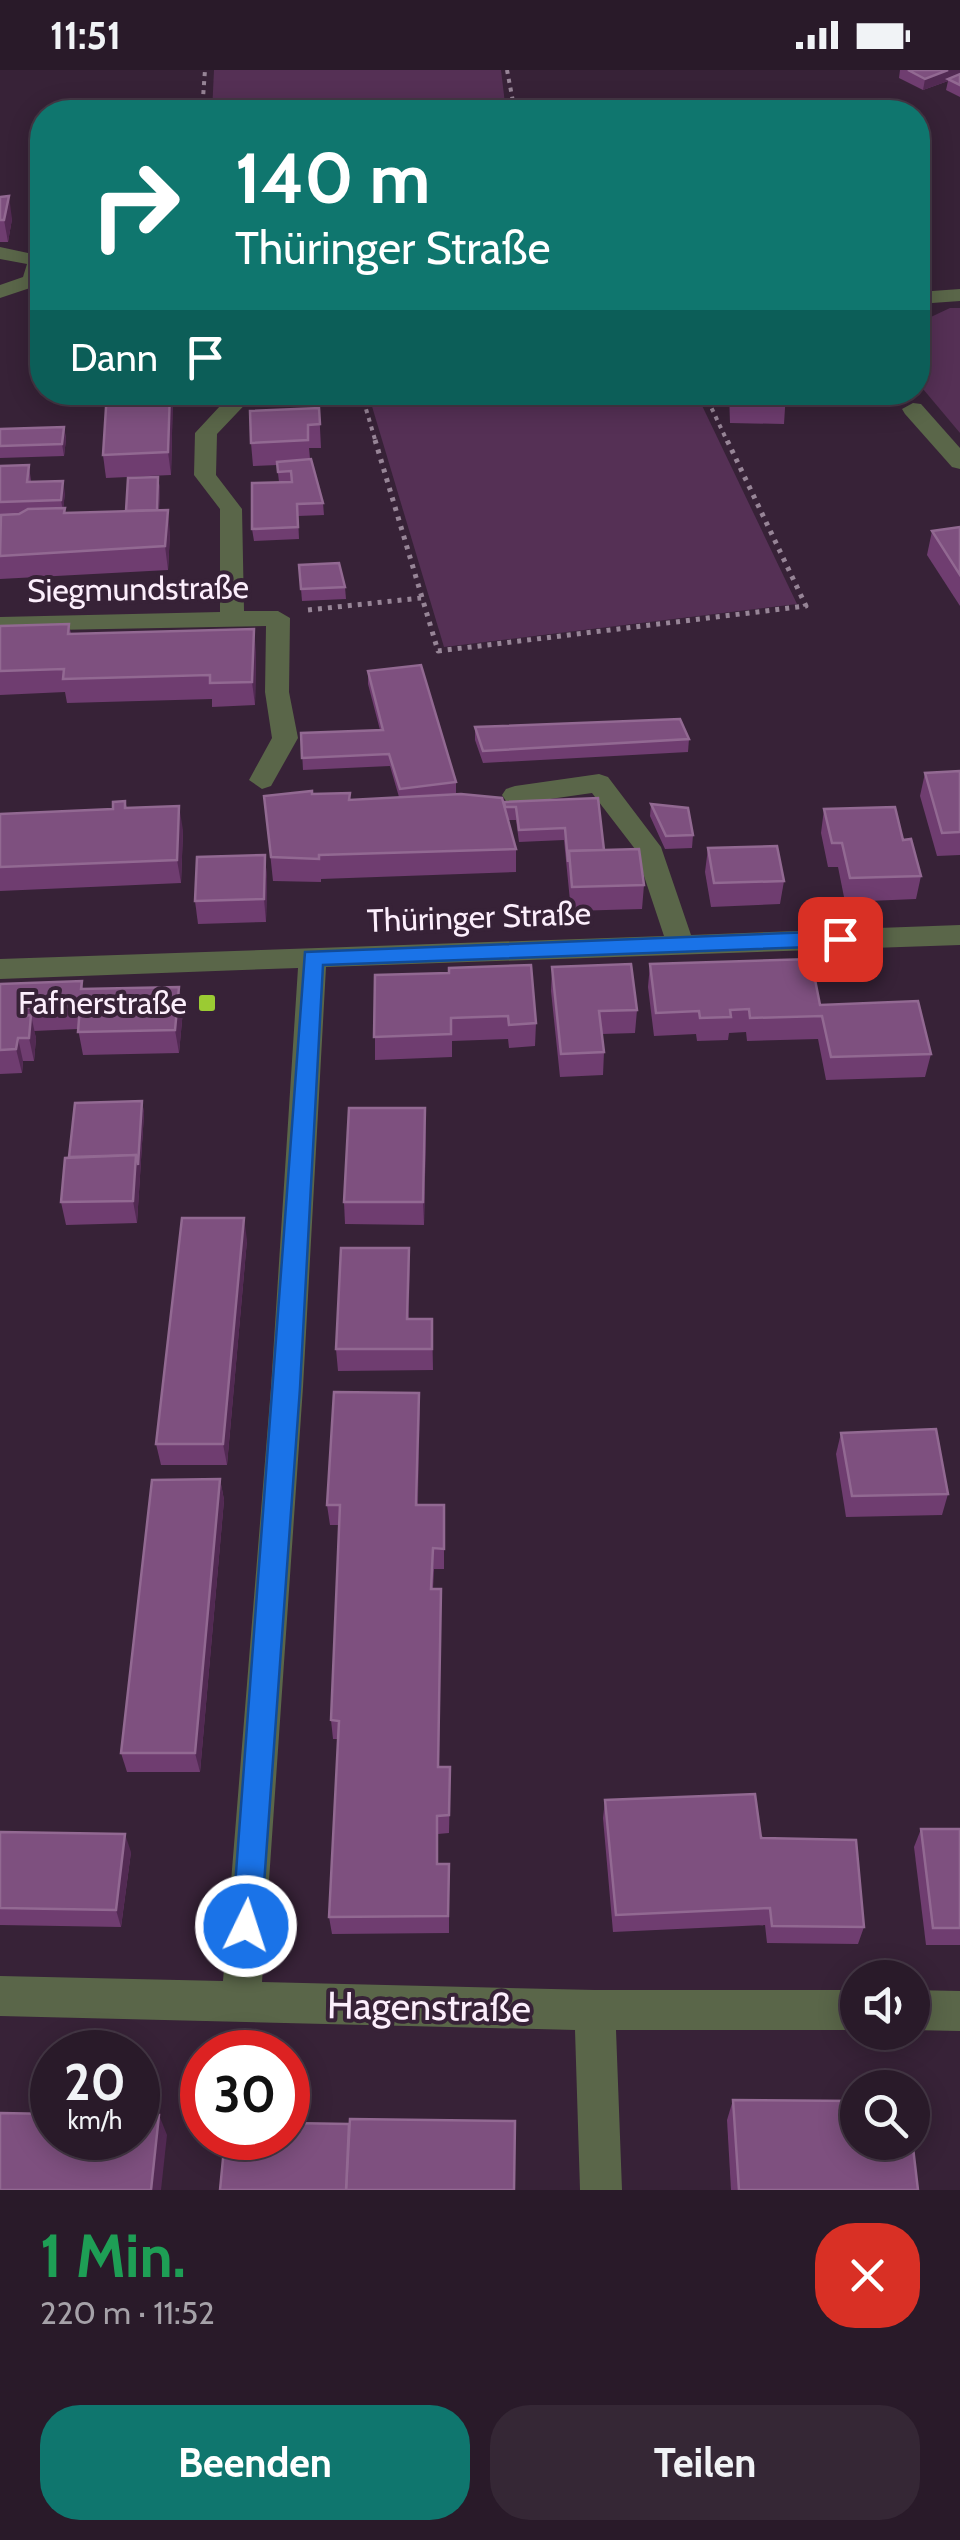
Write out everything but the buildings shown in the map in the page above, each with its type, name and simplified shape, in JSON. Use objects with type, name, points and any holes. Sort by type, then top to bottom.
[{"type":"street","points":[[0,253],[30,258]]},
{"type":"street","points":[[0,292],[30,283]]},
{"type":"street","points":[[930,297],[960,294]]},
{"type":"street","points":[[232,619],[231,509],[205,475],[206,434],[234,405]]},
{"type":"street","points":[[910,405],[960,462]]},
{"type":"street","points":[[262,780],[284,738],[277,692],[278,618]]},
{"type":"street","name":"Siegmundstraße","points":[[0,624],[278,618]]},
{"type":"street","points":[[515,795],[599,783],[648,847],[681,944]]},
{"type":"street","name":"Thüringer Straße","points":[[0,969],[960,934]]},
{"type":"street","points":[[241,2003],[287,1388],[313,958]]},
{"type":"street","name":"Hagenstraße","points":[[0,1996],[595,2010],[840,2010]]},
{"type":"street","points":[[595,2010],[601,2190]]},
{"type":"street","points":[[930,2010],[960,2011]]},
{"type":"path","points":[[203,100],[205,70]]},
{"type":"path","points":[[507,70],[512,100]]},
{"type":"path","points":[[365,405],[438,651],[806,606],[710,405]]},
{"type":"path","points":[[278,618],[302,610],[421,598]]},
{"type":"shaded area","points":[[214,70],[501,70],[505,100],[213,100]]},
{"type":"shaded area","points":[[960,308],[960,433],[930,397],[930,317]]},
{"type":"shaded area","points":[[372,405],[702,405],[797,604],[444,647]]},
{"type":"place","name":"Fafnerstraße","points":[[207,1003]]},
{"type":"route","points":[[246,1926],[287,1388],[313,958],[840,939]]}]
